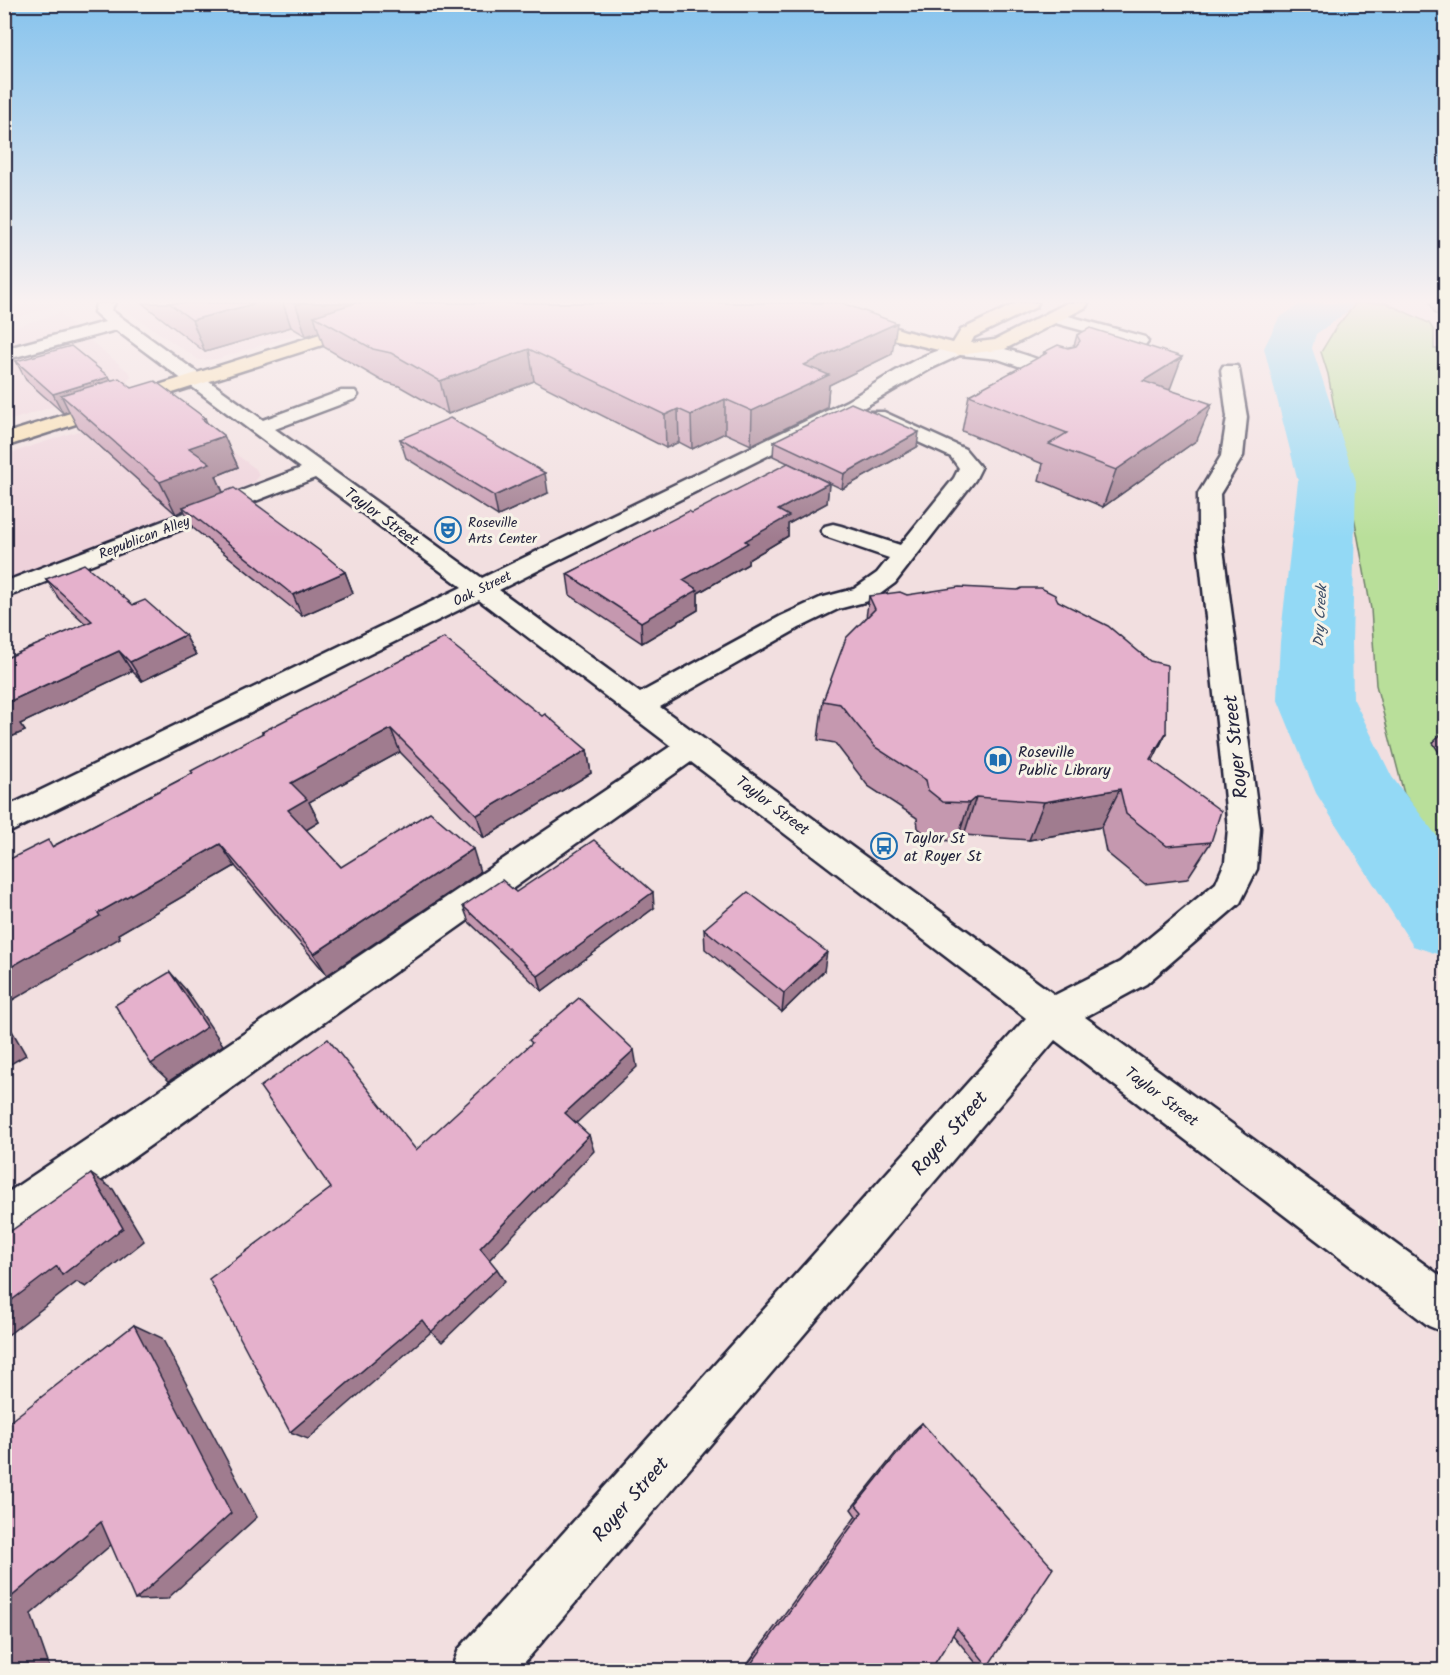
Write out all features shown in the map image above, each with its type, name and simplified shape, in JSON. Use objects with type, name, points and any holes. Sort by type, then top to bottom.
[{"type":"main road","points":[[4,441],[191,381]]},
{"type":"street","name":"Taylor Street","points":[[197,381],[693,746],[1446,1309]]},
{"type":"street","name":"Oak Street","points":[[4,823],[854,405],[895,381]]},
{"type":"street","name":"Royer Street","points":[[480,1671],[1053,1015],[1133,973],[1228,893],[1239,878],[1244,858],[1244,828],[1212,557],[1209,494],[1232,456],[1237,417],[1232,381]]},
{"type":"street","points":[[259,428],[348,395]]},
{"type":"street","points":[[639,706],[790,622],[830,603],[863,595],[886,579],[964,480],[969,468],[958,453],[854,405]]},
{"type":"street","name":"Republican Alley","points":[[4,591],[317,470]]},
{"type":"street","points":[[833,531],[906,555]]},
{"type":"street","points":[[4,1222],[693,746]]},
{"type":"shaded area","points":[[5,381],[128,381],[126,383],[5,422]]},
{"type":"shaded area","points":[[160,404],[168,404],[256,469],[259,475],[255,482],[5,580],[5,455]]},
{"type":"green space","points":[[1329,381],[1445,381],[1445,852],[1404,794],[1376,685],[1371,609]]},
{"type":"building","points":[[39,381],[95,381],[53,394]]},
{"type":"building","points":[[108,381],[123,381],[132,388],[155,381],[205,418],[202,419],[224,436],[189,448],[210,463],[160,482],[61,395]]},
{"type":"building","points":[[595,381],[816,381],[752,411],[725,399],[691,415],[678,409],[665,415]]},
{"type":"building","points":[[995,381],[1144,381],[1212,404],[1116,470],[1049,444],[1067,433],[969,395]]},
{"type":"building","points":[[851,403],[919,432],[844,474],[774,441]]},
{"type":"building","points":[[450,418],[545,473],[494,496],[400,439]]},
{"type":"building","points":[[788,463],[829,483],[778,510],[789,516],[745,541],[748,543],[683,580],[698,590],[641,622],[567,574],[689,511],[692,513]]},
{"type":"building","points":[[234,488],[345,572],[293,595],[183,507]]},
{"type":"building","points":[[84,564],[133,605],[145,600],[185,635],[130,662],[119,651],[4,704],[4,659],[92,621],[46,579]]},
{"type":"building","name":"Roseville Public Library","points":[[959,587],[1018,590],[1041,588],[1055,595],[1058,601],[1108,626],[1150,661],[1167,665],[1166,733],[1150,759],[1221,811],[1211,842],[1167,846],[1126,814],[1120,789],[1044,802],[976,797],[969,803],[943,802],[928,790],[926,780],[875,747],[840,704],[823,701],[846,638],[875,609],[869,596],[900,592],[907,595]]},
{"type":"building","points":[[444,638],[542,716],[545,714],[587,750],[477,815],[391,729],[291,783],[307,799],[288,810],[341,867],[430,812],[473,849],[314,954],[220,844],[98,913],[100,916],[4,971],[4,862],[48,840],[52,847],[193,773],[191,771],[262,732]]},
{"type":"building","points":[[594,840],[653,892],[538,976],[463,906],[502,880],[516,892]]},
{"type":"building","points":[[748,892],[827,952],[784,993],[704,929]]},
{"type":"building","points":[[170,972],[207,1027],[151,1064],[115,1005]]},
{"type":"building","points":[[579,998],[634,1050],[565,1113],[589,1135],[480,1248],[497,1269],[431,1332],[422,1320],[290,1432],[209,1279],[331,1188],[260,1087],[328,1039],[416,1150],[532,1043],[529,1040]]},
{"type":"building","points":[[91,1174],[123,1228],[62,1275],[57,1266],[4,1306],[4,1236]]},
{"type":"building","points":[[134,1325],[231,1513],[135,1600],[101,1522],[4,1603],[4,1426]]},
{"type":"building","points":[[922,1423],[1053,1568],[988,1666],[957,1628],[930,1671],[750,1671],[748,1668],[862,1512],[856,1505]]},
{"type":"building","points":[[4,1658],[9,1671],[4,1671]]},
{"type":"waterway","name":"Dry Creek","points":[[1298,381],[1327,481],[1316,642],[1315,698],[1358,793],[1446,919]]},
{"type":"place","name":"Roseville Arts Center","points":[[448,530]]},
{"type":"place","name":"Roseville Public Library","points":[[998,760]]},
{"type":"place","name":"Taylor St at Royer St","points":[[884,846]]}]
